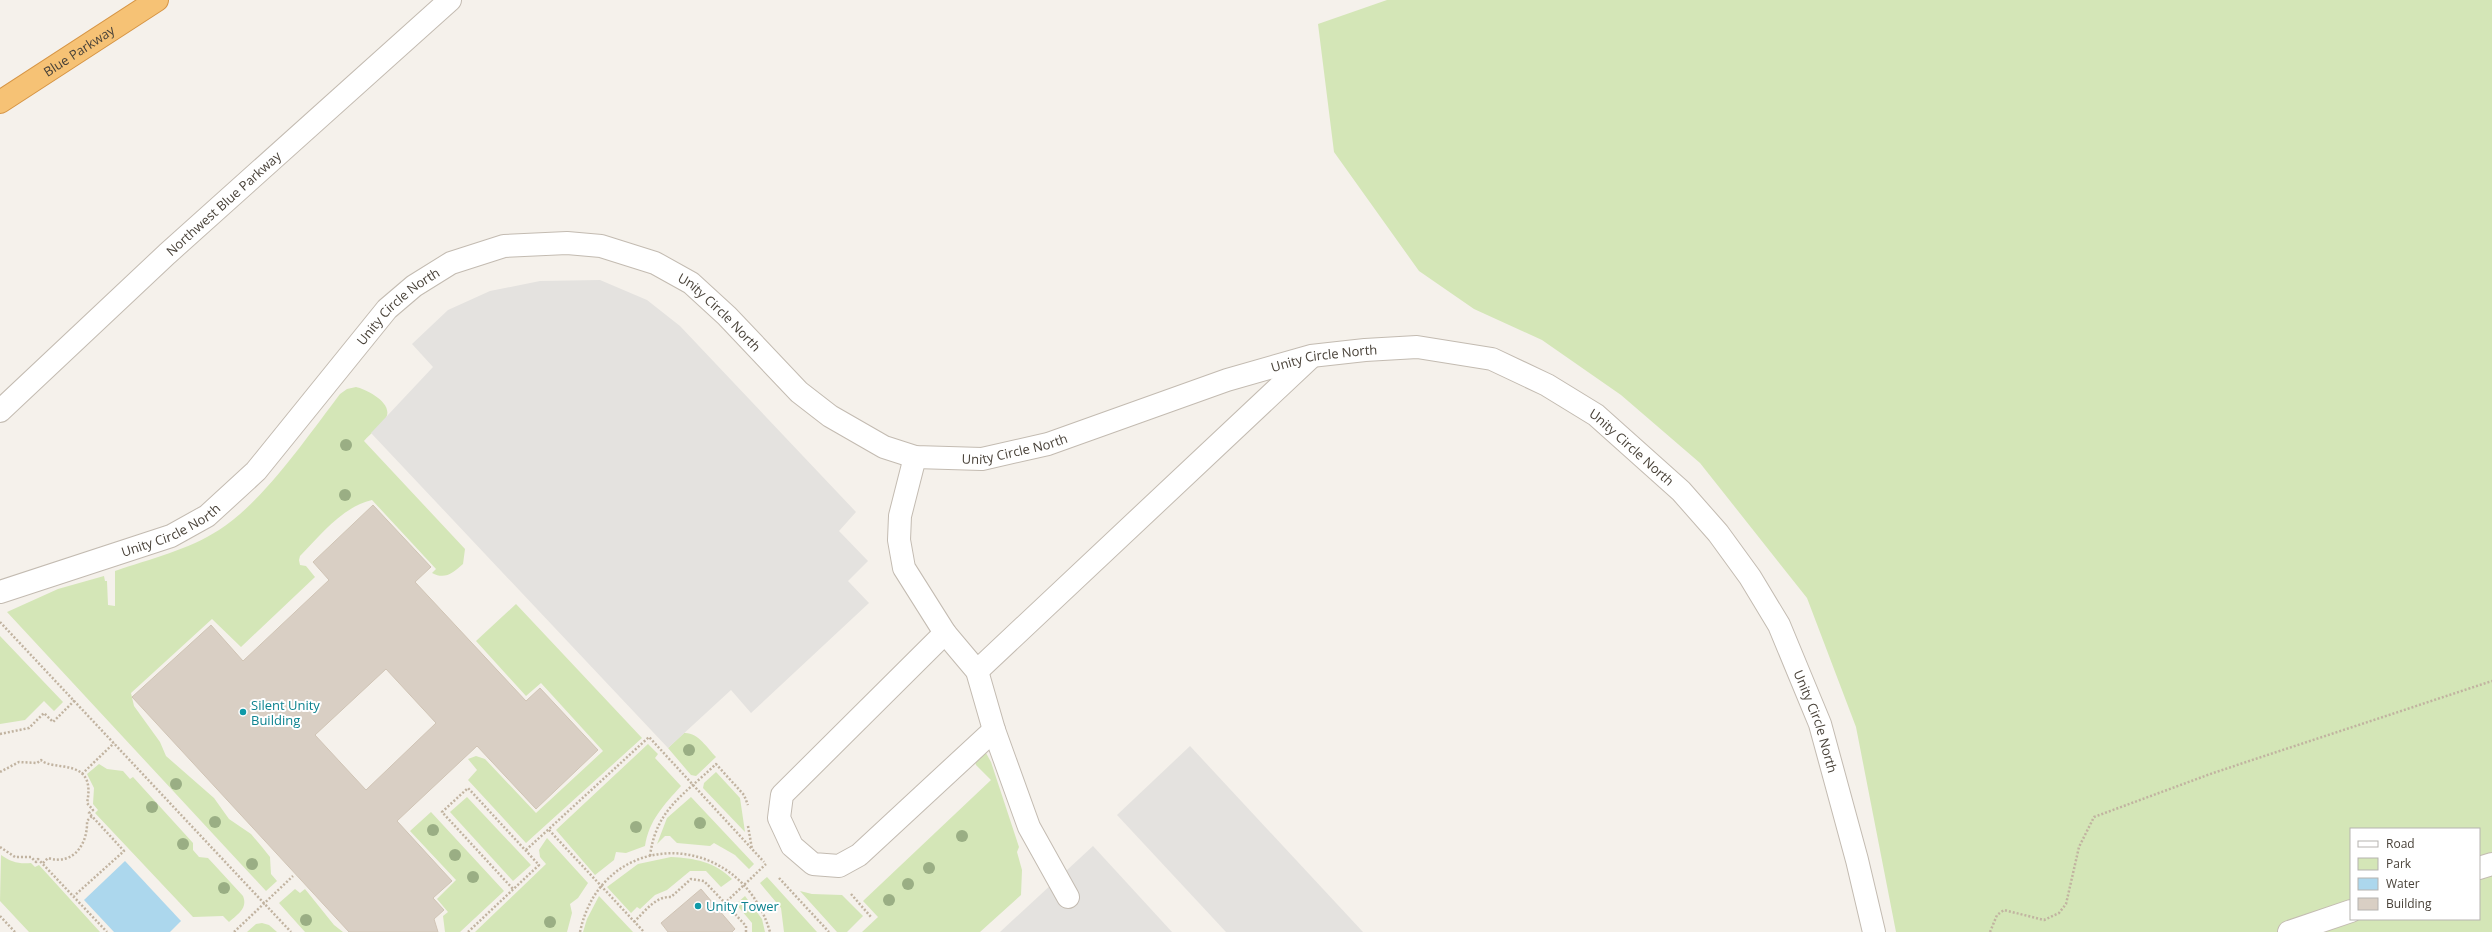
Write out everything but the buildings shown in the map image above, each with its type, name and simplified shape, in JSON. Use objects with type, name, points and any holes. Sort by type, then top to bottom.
[{"type":"highway","name":"Blue Parkway","points":[[0,102],[157,0]]},
{"type":"street","name":"Northwest Blue Parkway","points":[[0,411],[167,254],[450,0]]},
{"type":"street","name":"Unity Circle North","points":[[0,592],[66,569],[172,536],[208,516],[256,471],[387,309],[414,286],[451,263],[504,246],[567,244],[601,246],[654,263],[691,283],[727,316],[799,392],[830,416],[884,447],[915,457],[982,459],[1048,444],[1227,380],[1311,356],[1365,350],[1417,347],[1492,359],[1547,385],[1596,414],[1681,491],[1718,533],[1750,577],[1779,625],[1820,724],[1855,853],[1874,932]]},
{"type":"street","points":[[977,671],[1311,356]]},
{"type":"street","points":[[915,457],[900,516],[899,540],[904,568],[944,633],[977,671],[994,730],[1029,827],[1068,897]]},
{"type":"street","points":[[944,633],[782,795],[780,818],[792,846],[814,864],[839,866],[859,855],[994,730]]},
{"type":"street","points":[[2480,868],[2492,864]]},
{"type":"street","points":[[2289,932],[2350,911]]},
{"type":"path","points":[[0,621],[291,932]]},
{"type":"path","points":[[1990,932],[1997,915],[2004,910],[2044,920],[2059,913],[2066,904],[2079,847],[2094,817],[2191,781],[2492,681]]},
{"type":"path","points":[[0,734],[30,728],[44,713],[53,722],[75,700]]},
{"type":"path","points":[[526,850],[649,737],[772,870]]},
{"type":"path","points":[[82,774],[114,743]]},
{"type":"path","points":[[0,770],[19,762],[36,763],[41,760],[51,765],[71,767],[82,774],[88,788],[87,803],[93,810],[89,813],[124,850],[74,896]]},
{"type":"path","points":[[650,856],[652,838],[662,816],[716,764],[744,795],[748,804],[748,810]]},
{"type":"path","points":[[468,932],[539,865],[468,788],[442,812],[513,889]]},
{"type":"path","points":[[43,863],[48,858],[66,858],[78,852],[86,841],[88,821],[92,816]]},
{"type":"path","points":[[748,821],[752,849]]},
{"type":"path","points":[[549,830],[644,932]]},
{"type":"path","points":[[0,848],[11,856],[31,857],[36,862],[38,859],[107,932]]},
{"type":"path","points":[[580,932],[589,903],[602,887],[622,869],[650,856],[671,852],[705,858],[725,868],[744,885],[758,903],[770,932]]},
{"type":"path","points":[[725,903],[766,864]]},
{"type":"path","points":[[234,932],[293,876]]},
{"type":"path","points":[[777,876],[829,932]]},
{"type":"path","points":[[634,922],[655,902],[664,896],[671,897],[691,879],[704,881],[746,926],[746,932]]},
{"type":"path","points":[[0,916],[15,932]]},
{"type":"green space","points":[[1387,0],[2492,0],[2492,932],[1896,932],[1856,727],[1807,598],[1700,463],[1621,395],[1542,340],[1474,309],[1419,271],[1334,152],[1318,24]]},
{"type":"green space","points":[[356,387],[372,394],[383,402],[387,412],[384,421],[364,441],[465,549],[463,564],[452,573],[445,576],[432,573],[436,569],[372,500],[361,504],[342,515],[300,556],[300,565],[306,566],[315,577],[241,647],[212,619],[131,693],[134,706],[160,742],[166,756],[214,798],[229,819],[251,834],[270,857],[271,874],[277,881],[266,891],[7,612],[58,589],[104,576],[105,581],[107,581],[108,605],[115,606],[115,571],[182,549],[207,537],[236,518],[268,486],[284,467],[340,394],[347,389]]},
{"type":"green space","points":[[516,604],[642,738],[526,843],[468,780],[477,770],[468,759],[476,756],[485,759],[536,813],[603,751],[541,683],[526,696],[476,641]]},
{"type":"green space","points":[[0,636],[63,702],[54,711],[44,701],[25,720],[0,724]]},
{"type":"green space","points":[[684,733],[689,733],[698,738],[716,757],[696,776],[691,775],[668,748]]},
{"type":"green space","points":[[648,744],[658,754],[655,758],[681,786],[658,813],[650,828],[645,846],[626,853],[616,852],[614,860],[595,875],[556,830]]},
{"type":"green space","points":[[981,752],[986,753],[991,762],[1019,847],[1017,852],[1022,870],[1021,895],[980,932],[862,932],[878,917],[863,901],[991,780],[976,765],[974,759]]},
{"type":"green space","points":[[99,764],[107,769],[123,771],[130,779],[133,777],[193,843],[193,850],[199,857],[208,858],[243,896],[243,907],[229,922],[223,916],[193,917],[95,813],[98,810],[93,804],[94,788],[87,774]]},
{"type":"green space","points":[[716,772],[740,798],[745,832],[703,788],[704,783]]},
{"type":"green space","points":[[467,797],[531,865],[513,881],[450,812]]},
{"type":"green space","points":[[691,797],[754,864],[749,869],[735,855],[714,843],[710,846],[677,843],[670,836],[665,836],[657,844],[667,818]]},
{"type":"green space","points":[[431,812],[504,891],[460,932],[445,932],[443,916],[448,912],[437,899],[456,880],[410,831]]},
{"type":"green space","points":[[547,838],[588,883],[578,898],[570,904],[572,913],[567,932],[475,932],[546,864],[540,857],[539,850]]},
{"type":"green space","points":[[1,855],[15,862],[31,863],[35,867],[39,865],[100,932],[29,932],[0,901]]},
{"type":"green space","points":[[671,857],[688,858],[704,862],[719,869],[732,879],[721,887],[706,871],[690,871],[667,890],[655,895],[640,909],[637,907],[631,913],[607,887],[638,864]]},
{"type":"green space","points":[[767,877],[817,932],[784,932],[781,908],[760,883]]},
{"type":"green space","points":[[295,889],[300,893],[305,889],[334,925],[343,932],[305,932],[279,903]]},
{"type":"green space","points":[[800,891],[812,894],[842,895],[863,916],[847,932],[837,932]]},
{"type":"green space","points":[[599,896],[633,932],[583,932],[587,919]]},
{"type":"green space","points":[[745,896],[762,919],[765,932],[752,932],[752,923],[736,904]]},
{"type":"green space","points":[[262,923],[269,925],[277,932],[247,932],[256,924]]},
{"type":"shaded area","points":[[600,280],[647,300],[680,326],[856,512],[839,531],[868,561],[848,581],[869,603],[751,713],[731,690],[668,748],[371,433],[433,367],[412,344],[448,310],[490,291],[540,281]]},
{"type":"shaded area","points":[[1190,746],[1363,932],[1226,932],[1117,815]]},
{"type":"shaded area","points":[[1093,846],[1172,932],[1000,932]]},
{"type":"water","points":[[125,861],[181,921],[170,932],[114,932],[84,900]]},
{"type":"place","name":"Silent Unity Building","points":[[243,712]]},
{"type":"place","name":"Unity Tower","points":[[698,906]]}]
